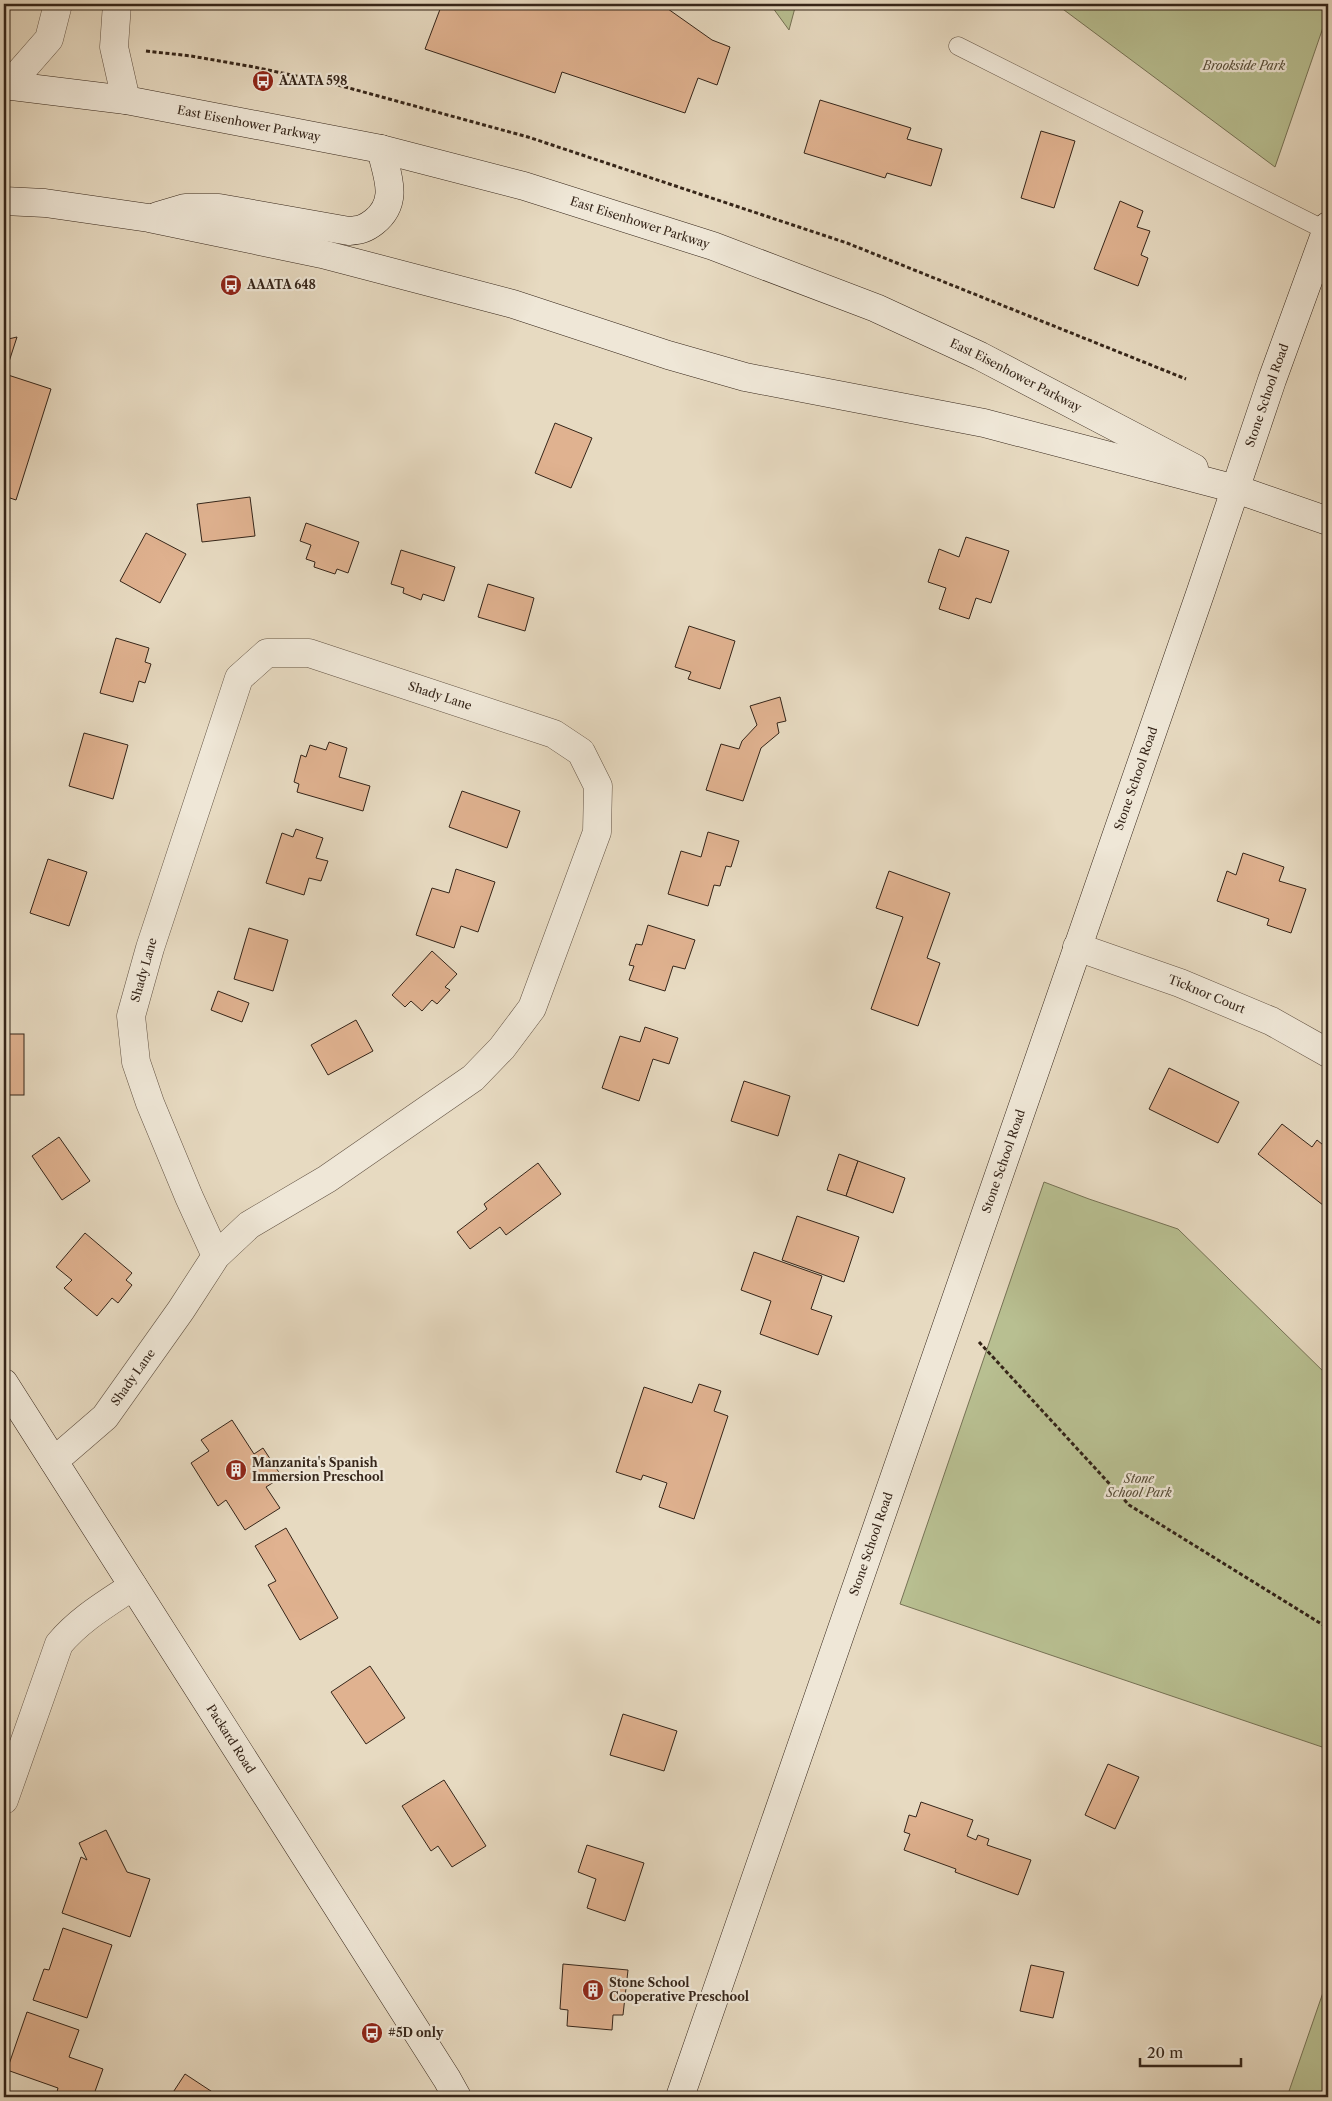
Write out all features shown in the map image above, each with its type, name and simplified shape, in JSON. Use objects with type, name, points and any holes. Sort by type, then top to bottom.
[{"type":"main road","points":[[6,86],[50,40],[58,4]]},
{"type":"main road","points":[[117,4],[114,48],[126,100]]},
{"type":"main road","name":"East Eisenhower Parkway","points":[[6,86],[126,100],[381,149],[524,186],[714,246],[876,308],[980,356],[1236,489]]},
{"type":"main road","points":[[149,218],[185,208],[219,208],[349,231],[364,230],[384,214],[390,200],[390,187],[381,149]]},
{"type":"main road","name":"East Eisenhower Parkway","points":[[4,201],[45,203],[149,218],[322,254],[513,304],[668,355],[745,377],[984,423],[1236,489],[1328,521]]},
{"type":"main road","name":"Stone School Road","points":[[680,2097],[1272,380],[1327,228]]},
{"type":"main road","name":"Shady Lane","points":[[54,1461],[105,1417],[181,1310],[216,1256],[249,1225],[328,1180],[473,1078],[502,1048],[532,1008],[597,832],[598,786],[580,752],[554,734],[309,652],[267,653],[239,678],[150,948],[131,1016],[136,1062],[150,1103],[189,1198],[216,1256]]},
{"type":"main road","name":"Ticknor Court","points":[[1077,947],[1180,983],[1272,1021],[1328,1053]]},
{"type":"main road","name":"Packard Road","points":[[4,1383],[457,2097]]},
{"type":"main road","points":[[4,1800],[59,1644],[74,1627],[133,1586]]},
{"type":"lane","points":[[958,46],[1327,228]]},
{"type":"path","points":[[144,51],[245,66],[329,83],[528,137],[847,243],[1186,379]]},
{"type":"path","points":[[979,1342],[1128,1505],[1328,1628]]},
{"type":"green space","points":[[770,4],[796,4],[789,30]]},
{"type":"green space","name":"Brookside Park","points":[[1056,4],[1328,4],[1328,13],[1275,167]]},
{"type":"green space","name":"Stone School Park","points":[[1044,1182],[1178,1229],[1328,1376],[1328,1749],[900,1604]]},
{"type":"green space","points":[[1328,1978],[1328,2097],[1287,2097]]},
{"type":"building","points":[[442,4],[661,4],[712,40],[730,47],[717,85],[698,78],[685,113],[562,72],[555,93],[425,49]]},
{"type":"building","points":[[820,100],[911,128],[907,139],[942,149],[931,186],[887,173],[885,178],[804,153]]},
{"type":"building","points":[[1041,131],[1075,141],[1054,208],[1021,198]]},
{"type":"building","points":[[1120,201],[1143,211],[1137,227],[1150,231],[1141,255],[1148,258],[1138,286],[1094,269]]},
{"type":"building","points":[[17,337],[5,374],[51,389],[16,500],[4,496],[4,340]]},
{"type":"building","points":[[555,423],[592,438],[571,488],[535,473]]},
{"type":"building","points":[[250,497],[255,536],[202,542],[197,504]]},
{"type":"building","points":[[306,523],[359,542],[348,573],[337,569],[335,574],[314,567],[315,562],[306,559],[311,545],[300,541]]},
{"type":"building","points":[[146,533],[186,554],[160,603],[120,581]]},
{"type":"building","points":[[966,537],[1009,551],[991,603],[976,598],[969,619],[939,609],[946,588],[928,582],[939,549],[959,557]]},
{"type":"building","points":[[401,550],[455,567],[444,601],[423,594],[421,600],[403,593],[404,588],[391,584]]},
{"type":"building","points":[[488,584],[534,598],[525,631],[478,617]]},
{"type":"building","points":[[689,626],[735,641],[720,689],[688,679],[691,672],[675,667]]},
{"type":"building","points":[[116,638],[149,648],[145,662],[151,664],[145,683],[139,681],[133,702],[100,693]]},
{"type":"building","points":[[780,697],[786,721],[777,723],[779,733],[761,748],[743,801],[706,790],[721,744],[739,749],[742,741],[757,725],[750,706]]},
{"type":"building","points":[[84,733],[128,745],[113,799],[69,786]]},
{"type":"building","points":[[329,742],[347,748],[339,777],[370,786],[363,811],[297,792],[299,784],[294,782],[301,755],[306,757],[310,745],[326,750]]},
{"type":"building","points":[[462,791],[520,811],[507,848],[449,827]]},
{"type":"building","points":[[296,829],[323,838],[316,858],[328,861],[321,881],[309,878],[304,895],[266,883],[282,833],[293,837]]},
{"type":"building","points":[[708,832],[739,841],[731,867],[726,866],[720,886],[714,885],[708,906],[668,894],[681,851],[701,857]]},
{"type":"building","points":[[1243,853],[1284,867],[1279,881],[1306,889],[1291,933],[1267,925],[1269,919],[1217,901],[1227,871],[1236,875]]},
{"type":"building","points":[[48,859],[87,872],[69,926],[30,913]]},
{"type":"building","points":[[456,869],[495,882],[478,932],[461,926],[454,948],[416,935],[432,888],[449,893]]},
{"type":"building","points":[[889,871],[950,893],[927,958],[940,963],[918,1026],[871,1009],[903,917],[876,908]]},
{"type":"building","points":[[648,925],[695,940],[685,969],[673,966],[665,991],[629,980],[634,966],[629,965],[636,944],[642,945]]},
{"type":"building","points":[[249,928],[288,940],[273,991],[234,979]]},
{"type":"building","points":[[432,951],[457,974],[445,987],[450,990],[437,1004],[432,1000],[422,1011],[411,1001],[405,1007],[392,995]]},
{"type":"building","points":[[218,991],[249,1003],[242,1022],[211,1010]]},
{"type":"building","points":[[356,1020],[373,1051],[328,1075],[311,1045]]},
{"type":"building","points":[[645,1027],[678,1038],[669,1064],[653,1059],[639,1101],[602,1088],[620,1036],[640,1042]]},
{"type":"building","points":[[4,1034],[24,1034],[24,1095],[4,1095]]},
{"type":"building","points":[[1169,1068],[1239,1102],[1218,1143],[1149,1109]]},
{"type":"building","points":[[744,1081],[790,1096],[778,1136],[731,1121]]},
{"type":"building","points":[[1282,1124],[1312,1147],[1317,1140],[1328,1149],[1328,1209],[1258,1154]]},
{"type":"building","points":[[59,1137],[90,1181],[62,1200],[32,1156]]},
{"type":"building","points":[[839,1154],[858,1161],[846,1196],[827,1190]]},
{"type":"building","points":[[858,1161],[905,1178],[893,1213],[846,1196]]},
{"type":"building","points":[[538,1163],[561,1194],[506,1235],[500,1227],[470,1249],[457,1232],[487,1209],[484,1204]]},
{"type":"building","points":[[797,1216],[859,1237],[844,1282],[782,1260]]},
{"type":"building","points":[[85,1233],[132,1273],[126,1280],[132,1285],[118,1303],[112,1298],[97,1316],[64,1288],[72,1280],[56,1267]]},
{"type":"building","points":[[754,1252],[822,1276],[811,1309],[832,1316],[818,1355],[760,1334],[771,1301],[741,1290]]},
{"type":"building","points":[[699,1384],[721,1391],[714,1411],[728,1416],[694,1519],[659,1507],[667,1483],[643,1475],[641,1480],[616,1472],[644,1387],[692,1403]]},
{"type":"building","name":"Manzanita's Spanish Immersion Preschool","points":[[232,1420],[254,1454],[263,1448],[282,1477],[266,1487],[280,1508],[245,1530],[226,1500],[218,1506],[191,1463],[209,1451],[201,1440]]},
{"type":"building","points":[[286,1528],[338,1618],[300,1640],[268,1585],[276,1581],[255,1546]]},
{"type":"building","points":[[370,1666],[405,1718],[366,1744],[331,1692]]},
{"type":"building","points":[[623,1714],[677,1731],[664,1771],[610,1755]]},
{"type":"building","points":[[1108,1764],[1139,1777],[1115,1829],[1085,1815]]},
{"type":"building","points":[[444,1780],[486,1846],[452,1867],[438,1846],[431,1851],[402,1806]]},
{"type":"building","points":[[921,1802],[973,1820],[967,1836],[976,1840],[978,1835],[989,1839],[987,1845],[1031,1860],[1018,1895],[955,1872],[956,1869],[904,1850],[910,1834],[904,1832],[909,1815],[916,1817]]},
{"type":"building","points":[[106,1830],[127,1872],[150,1879],[130,1937],[62,1913],[81,1857],[87,1860],[79,1843]]},
{"type":"building","points":[[587,1845],[644,1863],[625,1921],[587,1908],[596,1879],[578,1872]]},
{"type":"building","points":[[63,1928],[112,1945],[87,2018],[33,2000],[44,1969],[49,1970]]},
{"type":"building","name":"Stone School Cooperative Preschool","points":[[563,1964],[628,1970],[623,2015],[613,2015],[612,2030],[567,2026],[568,2010],[560,2009]]},
{"type":"building","points":[[1031,1965],[1064,1972],[1053,2018],[1020,2011]]},
{"type":"building","points":[[27,2012],[79,2030],[69,2057],[103,2069],[93,2097],[73,2097],[57,2092],[58,2088],[7,2070]]},
{"type":"building","points":[[185,2074],[220,2097],[170,2097]]},
{"type":"place","name":"AAATA 598","points":[[263,81]]},
{"type":"place","name":"AAATA 648","points":[[231,285]]},
{"type":"place","name":"Manzanita's Spanish Immersion Preschool","points":[[236,1470]]},
{"type":"place","name":"Stone School Cooperative Preschool","points":[[593,1990]]},
{"type":"place","name":"#5D only","points":[[372,2033]]}]
